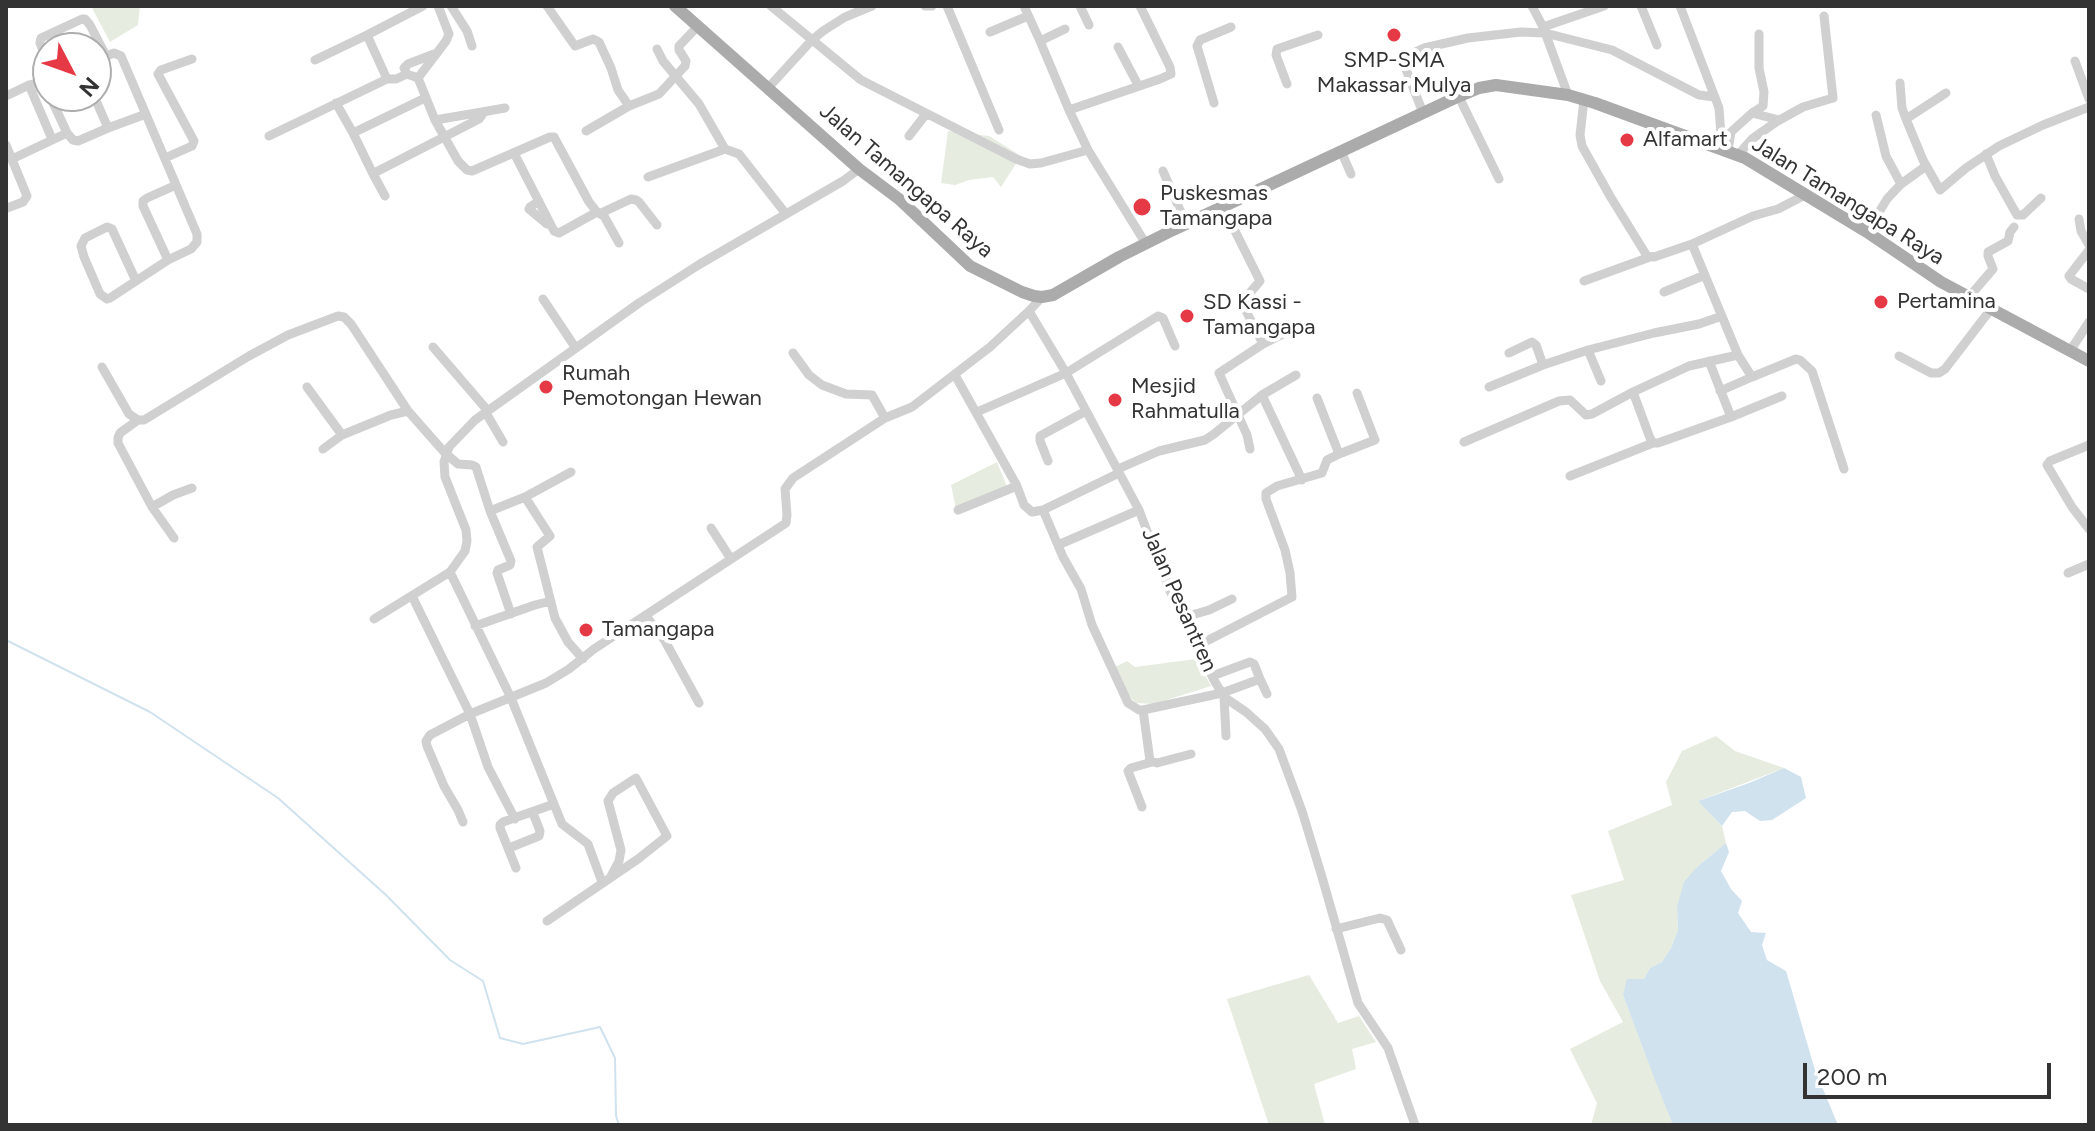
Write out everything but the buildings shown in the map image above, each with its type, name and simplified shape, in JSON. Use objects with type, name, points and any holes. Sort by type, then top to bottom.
[{"type":"main road","name":"Jalan Tamangapa Raya","points":[[675,6],[859,169],[899,199],[970,266],[1022,292],[1042,297],[1053,295],[1173,230],[1423,113],[1479,88],[1496,85],[1568,95],[1729,152],[1867,232],[1941,282],[2089,361]]},
{"type":"street","points":[[315,60],[423,6]]},
{"type":"street","points":[[451,6],[467,31],[472,46]]},
{"type":"street","points":[[547,6],[572,44],[578,46],[593,39],[599,42],[618,90],[629,106]]},
{"type":"street","points":[[771,6],[861,80],[1030,164],[1088,150]]},
{"type":"street","points":[[768,88],[811,41],[833,24],[872,6]]},
{"type":"street","points":[[925,6],[932,6]]},
{"type":"street","points":[[947,6],[999,130]]},
{"type":"street","points":[[1080,6],[1089,25]]},
{"type":"street","points":[[1532,6],[1568,95]]},
{"type":"street","points":[[1423,113],[1404,57],[1424,48],[1468,38],[1544,30],[1604,6]]},
{"type":"street","points":[[1641,6],[1657,45]]},
{"type":"street","points":[[1680,6],[1715,97],[1729,152]]},
{"type":"street","points":[[441,7],[449,34]]},
{"type":"street","points":[[1069,110],[1171,74],[1145,7]]},
{"type":"street","points":[[990,32],[1026,11],[1088,150],[1146,244]]},
{"type":"street","points":[[1729,152],[1803,107],[1833,98],[1824,16]]},
{"type":"street","points":[[54,32],[82,19],[90,25],[92,32]]},
{"type":"street","points":[[586,131],[629,106],[659,94],[685,66],[679,46],[697,27]]},
{"type":"street","points":[[1214,103],[1197,46],[1200,40],[1231,27]]},
{"type":"street","points":[[1040,41],[1065,29]]},
{"type":"street","points":[[1544,30],[1612,50],[1699,95],[1715,97]]},
{"type":"street","points":[[418,78],[449,34],[467,31]]},
{"type":"street","points":[[1729,152],[1731,132],[1763,106],[1759,34]]},
{"type":"street","points":[[367,35],[387,79]]},
{"type":"street","points":[[1287,84],[1276,55],[1277,49],[1318,35]]},
{"type":"street","points":[[1118,47],[1138,85]]},
{"type":"street","points":[[657,49],[663,61],[699,104],[725,149]]},
{"type":"street","points":[[418,78],[407,74],[404,68],[437,53]]},
{"type":"street","points":[[112,55],[121,56],[198,239],[191,249],[168,260],[136,281],[110,298],[104,299],[84,257],[81,246],[85,238],[107,227],[112,229],[136,281]]},
{"type":"street","points":[[165,158],[194,143],[158,74],[161,70],[192,59]]},
{"type":"street","points":[[2075,61],[2089,99]]},
{"type":"street","points":[[269,136],[387,79],[407,74]]},
{"type":"street","points":[[418,78],[444,137],[467,170],[472,171],[554,137],[589,202],[619,243]]},
{"type":"street","points":[[1900,83],[1906,119],[1926,166],[1941,190],[1986,154],[2043,125],[2089,107]]},
{"type":"street","points":[[29,85],[52,139]]},
{"type":"street","points":[[6,96],[32,85]]},
{"type":"street","points":[[1906,119],[1946,93]]},
{"type":"street","points":[[1459,97],[1499,179]]},
{"type":"street","points":[[353,133],[425,98]]},
{"type":"street","points":[[1584,100],[1580,135],[1582,146],[1650,257]]},
{"type":"street","points":[[336,103],[385,196]]},
{"type":"street","points":[[435,120],[505,108]]},
{"type":"street","points":[[58,112],[67,133],[76,141],[146,114]]},
{"type":"street","points":[[101,112],[108,128]]},
{"type":"street","points":[[372,172],[479,119],[482,112]]},
{"type":"street","points":[[1752,113],[1779,120]]},
{"type":"street","points":[[909,136],[926,114]]},
{"type":"street","points":[[1876,115],[1886,156],[1901,184]]},
{"type":"street","points":[[12,159],[67,133]]},
{"type":"street","points":[[6,145],[27,196],[23,202],[7,208]]},
{"type":"street","points":[[648,177],[725,149],[739,154],[786,214]]},
{"type":"street","points":[[1341,151],[1351,174]]},
{"type":"street","points":[[514,153],[551,228],[559,233],[631,199],[639,202],[657,225]]},
{"type":"street","points":[[1986,154],[2017,215],[2023,215],[2041,198]]},
{"type":"street","points":[[1867,232],[1887,199],[1901,184],[1926,166]]},
{"type":"street","points":[[374,619],[450,572],[465,551],[466,530],[445,477],[445,458],[457,438],[575,347],[700,264],[859,169]]},
{"type":"street","points":[[1163,171],[1186,224]]},
{"type":"street","points":[[168,260],[143,201],[176,185]]},
{"type":"street","points":[[1584,281],[1692,244],[1805,195]]},
{"type":"street","points":[[1223,207],[1260,281],[1243,301],[1263,344]]},
{"type":"street","points":[[1164,212],[1173,230]]},
{"type":"street","points":[[2079,219],[2089,248],[2069,276],[2089,289]]},
{"type":"street","points":[[1969,297],[1993,269],[1988,252],[2008,241],[2014,227]]},
{"type":"street","points":[[1692,244],[1738,355],[1752,377]]},
{"type":"street","points":[[1664,292],[1705,275]]},
{"type":"street","points":[[463,822],[440,778],[426,741],[430,735],[470,714],[546,683],[786,523],[785,489],[793,478],[885,418],[912,407],[990,347],[1042,297]]},
{"type":"street","points":[[543,299],[575,347]]},
{"type":"street","points":[[1899,356],[1931,373],[1939,373],[1991,309]]},
{"type":"street","name":"Jalan Pesantren","points":[[1029,311],[1139,510],[1169,589],[1212,676],[1223,695],[1256,720],[1279,749],[1302,811],[1358,1003],[1388,1048],[1415,1125]]},
{"type":"street","points":[[174,538],[152,507],[118,443],[120,433],[288,335],[338,316],[344,317],[408,411],[445,458],[476,467],[511,561],[497,573],[511,614]]},
{"type":"street","points":[[977,412],[1066,373],[1158,316],[1163,318],[1175,346]]},
{"type":"street","points":[[1489,387],[1588,350],[1722,316]]},
{"type":"street","points":[[2070,351],[2089,322]]},
{"type":"street","points":[[1250,449],[1247,435],[1219,373],[1263,344],[1299,326]]},
{"type":"street","points":[[1509,353],[1532,342],[1543,365]]},
{"type":"street","points":[[433,347],[487,412],[503,442]]},
{"type":"street","points":[[1588,350],[1601,381]]},
{"type":"street","points":[[793,353],[809,375],[822,385],[846,394],[872,395],[885,418]]},
{"type":"street","points":[[1464,442],[1559,401],[1570,400],[1586,415],[1592,414],[1689,366],[1738,355]]},
{"type":"street","points":[[1720,391],[1800,360],[1812,371],[1844,469]]},
{"type":"street","points":[[1709,361],[1731,417]]},
{"type":"street","points":[[102,367],[129,414],[138,420]]},
{"type":"street","points":[[955,375],[1028,509],[1036,513],[1159,451],[1205,440],[1262,395],[1296,375]]},
{"type":"street","points":[[307,387],[342,435]]},
{"type":"street","points":[[1633,392],[1653,443]]},
{"type":"street","points":[[1197,646],[1292,597],[1285,550],[1266,493],[1277,486],[1322,473],[1327,460],[1375,440],[1357,393]]},
{"type":"street","points":[[1262,395],[1302,480]]},
{"type":"street","points":[[1570,476],[1782,396]]},
{"type":"street","points":[[1317,398],[1339,454]]},
{"type":"street","points":[[323,449],[342,435],[408,411]]},
{"type":"street","points":[[1048,461],[1040,436],[1086,411]]},
{"type":"street","points":[[2089,445],[2047,465],[2089,529]]},
{"type":"street","points":[[490,511],[525,497],[571,472]]},
{"type":"street","points":[[958,510],[1017,486]]},
{"type":"street","points":[[152,507],[192,488]]},
{"type":"street","points":[[525,497],[550,536],[537,548],[555,618],[568,642],[583,659]]},
{"type":"street","points":[[1043,510],[1081,589],[1092,625],[1128,703],[1143,710],[1223,695],[1260,679]]},
{"type":"street","points":[[1058,545],[1139,510]]},
{"type":"street","points":[[711,528],[731,559]]},
{"type":"street","points":[[2068,573],[2089,564]]},
{"type":"street","points":[[450,572],[511,698],[562,824],[588,844],[607,879]]},
{"type":"street","points":[[412,596],[470,714],[488,767],[515,819]]},
{"type":"street","points":[[1182,618],[1232,599]]},
{"type":"street","points":[[475,626],[551,601]]},
{"type":"street","points":[[646,616],[665,641],[699,703]]},
{"type":"street","points":[[1212,676],[1250,662],[1254,664],[1267,694]]},
{"type":"street","points":[[1223,695],[1226,736]]},
{"type":"street","points":[[1143,710],[1149,759],[1152,762]]},
{"type":"street","points":[[1142,807],[1128,771],[1152,762],[1191,754]]},
{"type":"street","points":[[547,921],[607,879],[667,836],[637,778],[613,793],[608,801],[621,850],[619,861],[607,879]]},
{"type":"street","points":[[516,868],[500,825],[554,804]]},
{"type":"street","points":[[509,848],[539,836],[533,813]]},
{"type":"street","points":[[1336,929],[1380,918],[1387,920],[1401,950]]},
{"type":"shaded area","points":[[91,6],[140,6],[138,25],[112,41],[112,32],[105,32]]},
{"type":"shaded area","points":[[948,131],[989,136],[1021,156],[1001,187],[993,177],[955,185],[941,183]]},
{"type":"shaded area","points":[[997,462],[1008,489],[956,509],[951,485]]},
{"type":"shaded area","points":[[1196,659],[1211,686],[1154,704],[1136,703],[1127,694],[1115,667],[1127,661],[1135,667]]},
{"type":"shaded area","points":[[1716,736],[1735,751],[1784,768],[1698,801],[1722,826],[1726,843],[1697,867],[1677,907],[1678,930],[1662,962],[1650,968],[1644,979],[1628,979],[1623,995],[1673,1125],[1591,1125],[1597,1103],[1570,1049],[1623,1022],[1600,981],[1571,895],[1624,880],[1608,831],[1672,805],[1666,782],[1682,751]]},
{"type":"shaded area","points":[[1309,975],[1338,1023],[1359,1016],[1376,1042],[1352,1049],[1356,1069],[1314,1084],[1325,1125],[1269,1125],[1227,999]]},
{"type":"water","points":[[1784,768],[1801,777],[1806,798],[1772,820],[1760,821],[1745,811],[1732,812],[1722,826],[1698,801],[1749,783]]},
{"type":"water","points":[[1726,843],[1729,852],[1721,871],[1742,901],[1738,913],[1751,932],[1766,933],[1762,945],[1767,960],[1786,971],[1815,1070],[1838,1125],[1673,1125],[1655,1080],[1623,995],[1627,979],[1644,979],[1650,968],[1662,962],[1678,930],[1677,907],[1684,882]]},
{"type":"waterway","points":[[6,640],[150,712],[278,798],[386,895],[450,960],[483,981],[500,1038],[523,1044],[600,1027],[615,1058],[616,1116],[619,1125]]},
{"type":"place","name":"SMP-SMA Makassar Mulya","points":[[1394,35]]},
{"type":"place","name":"Alfamart","points":[[1627,140]]},
{"type":"place","name":"Puskesmas Tamangapa","points":[[1142,207]]},
{"type":"place","name":"Pertamina","points":[[1881,302]]},
{"type":"place","name":"SD Kassi - Tamangapa","points":[[1187,316]]},
{"type":"place","name":"Rumah Pemotongan Hewan","points":[[546,387]]},
{"type":"place","name":"Mesjid Rahmatulla","points":[[1115,400]]},
{"type":"place","name":"Tamangapa","points":[[586,630]]}]
